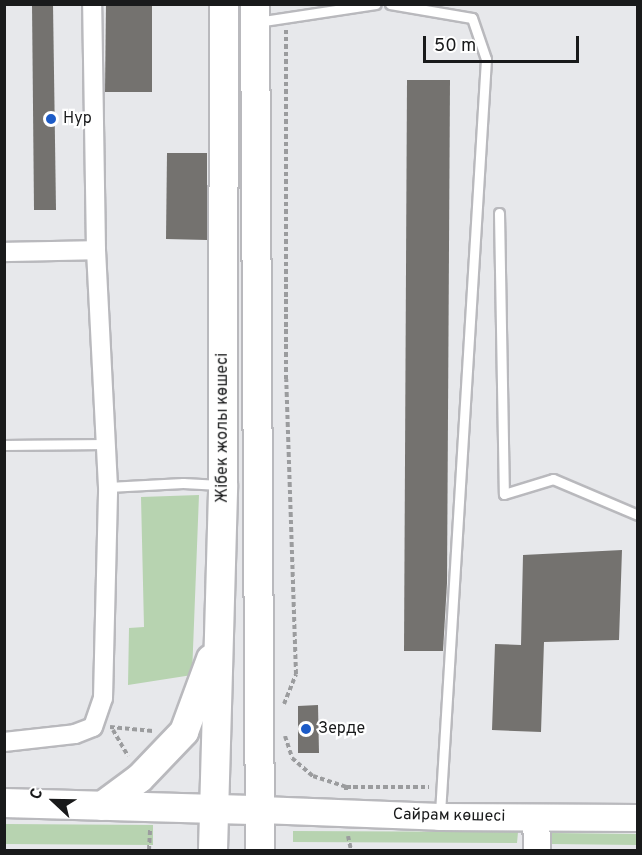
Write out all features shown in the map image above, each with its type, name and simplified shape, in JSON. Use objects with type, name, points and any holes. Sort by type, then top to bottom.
[{"type":"main road","name":"Жібек жолы көшесі","points":[[213,850],[223,485],[224,4]]},
{"type":"main road","name":"Жібек жолы көшесі","points":[[255,14],[260,850]]},
{"type":"main road","points":[[102,806],[140,778],[184,732],[219,641]]},
{"type":"main road","points":[[4,803],[261,810]]},
{"type":"main road","name":"Сайрам көшесі","points":[[261,810],[440,817],[638,818]]},
{"type":"main road","points":[[536,818],[537,850]]},
{"type":"street","points":[[4,742],[75,734],[93,727],[100,713],[103,698],[108,487],[96,250],[92,4]]},
{"type":"street","points":[[4,252],[96,250]]},
{"type":"lane","points":[[255,14],[286,17],[376,4]]},
{"type":"lane","points":[[390,4],[472,18],[486,59],[440,817]]},
{"type":"lane","points":[[499,213],[504,494],[553,479],[638,515]]},
{"type":"lane","points":[[4,445],[106,444]]},
{"type":"lane","points":[[108,487],[183,483],[223,485]]},
{"type":"path","points":[[283,716],[284,705],[296,674],[286,379],[286,17]]},
{"type":"green space","points":[[199,495],[192,675],[128,685],[129,628],[144,627],[141,497]]},
{"type":"green space","points":[[5,824],[153,825],[153,845],[5,844]]},
{"type":"green space","points":[[293,831],[518,832],[517,843],[293,842]]},
{"type":"green space","points":[[552,833],[637,834],[637,845],[552,844]]},
{"type":"building","points":[[32,4],[53,4],[56,210],[34,210]]},
{"type":"building","points":[[106,4],[152,4],[152,92],[105,92]]},
{"type":"building","points":[[407,80],[450,80],[447,583],[443,651],[404,651]]},
{"type":"building","points":[[167,153],[207,153],[207,240],[166,239]]},
{"type":"building","points":[[622,550],[619,640],[544,642],[541,732],[492,730],[495,644],[521,645],[523,555]]},
{"type":"building","points":[[318,705],[319,753],[298,753],[298,706]]},
{"type":"place","name":"Нур","points":[[51,119]]},
{"type":"place","name":"Зерде","points":[[306,729]]}]
